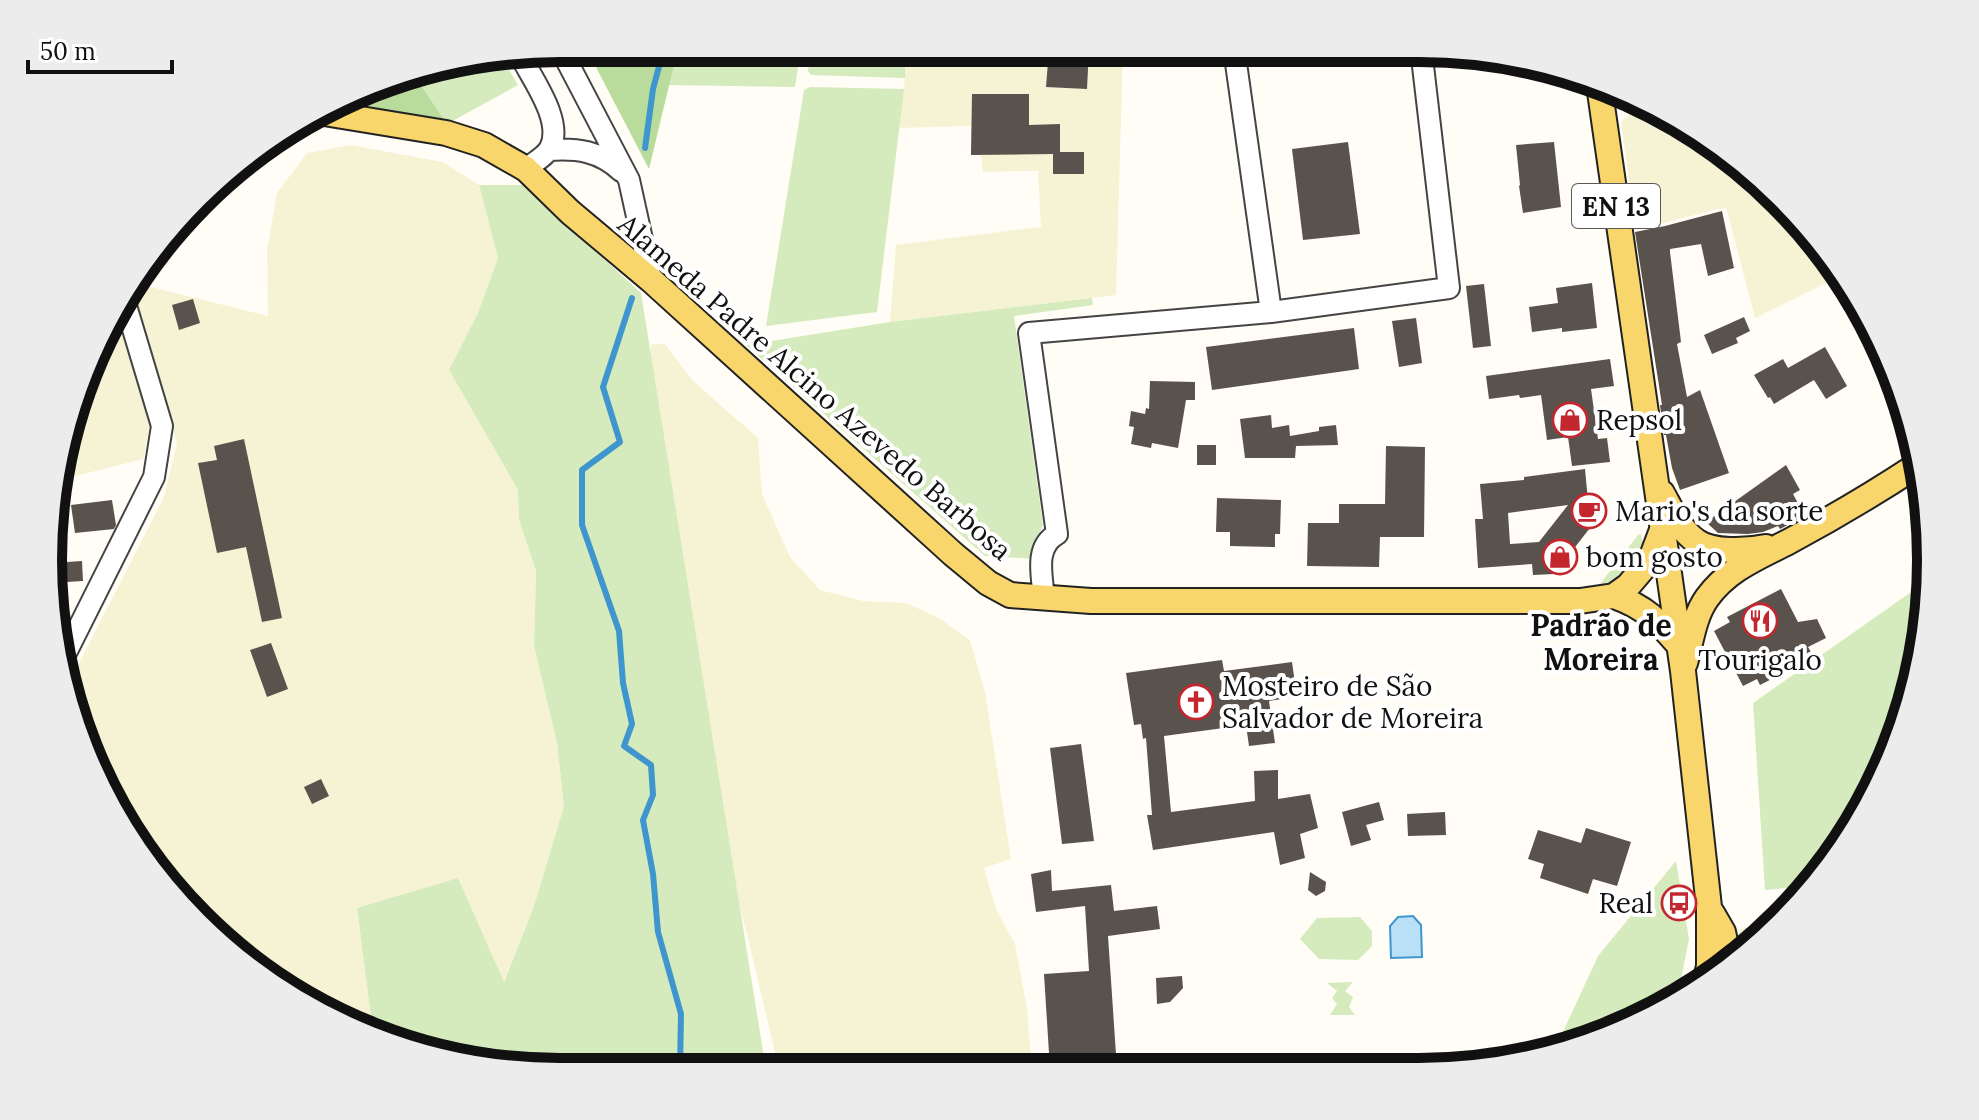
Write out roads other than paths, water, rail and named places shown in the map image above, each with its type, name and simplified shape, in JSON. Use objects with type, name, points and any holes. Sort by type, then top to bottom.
[{"type":"main road","name":"EN 13","points":[[1601,96],[1683,671],[1709,907],[1709,964]]},
{"type":"main road","name":"Alameda Padre Alcino Azevedo Barbosa","points":[[336,115],[446,133],[484,145],[526,169],[570,212],[651,280],[941,543],[988,583],[1010,595],[1091,601],[1580,601],[1614,596]]},
{"type":"main road","points":[[1683,671],[1705,601],[1735,570],[1908,471]]},
{"type":"main road","points":[[1657,484],[1679,522],[1697,542],[1738,550],[1788,542]]},
{"type":"main road","points":[[1614,596],[1638,576],[1651,559],[1662,530]]},
{"type":"main road","points":[[1614,596],[1634,603],[1645,611],[1678,644]]},
{"type":"main road","name":"EN 13","points":[[1709,907],[1723,932],[1727,951]]},
{"type":"street","points":[[567,62],[629,180],[651,280]]},
{"type":"street","points":[[1236,62],[1271,312]]},
{"type":"street","points":[[1044,598],[1042,549],[1048,539],[1057,534],[1029,333],[1271,312],[1449,288],[1423,62]]},
{"type":"street","points":[[524,63],[551,114],[554,131],[549,150]]},
{"type":"street","points":[[526,169],[549,150],[571,148],[592,152],[606,159],[629,180]]},
{"type":"street","points":[[70,645],[154,477],[162,426],[128,313]]},
{"type":"water","points":[[1413,916],[1421,925],[1422,957],[1391,958],[1390,926],[1398,917]]},
{"type":"waterway","points":[[645,148],[653,89],[660,62]]},
{"type":"waterway","points":[[632,298],[603,387],[620,442],[582,470],[582,525],[619,631],[623,683],[632,724],[624,746],[651,765],[653,795],[643,820],[653,874],[658,932],[681,1014],[680,1058]]},
{"type":"place","name":"Repsol","points":[[1570,420]]},
{"type":"place","name":"Mario's da sorte","points":[[1589,511]]},
{"type":"place","name":"bom gosto","points":[[1560,557]]},
{"type":"place","name":"Tourigalo","points":[[1760,621]]},
{"type":"place","name":"Mosteiro de São Salvador de Moreira","points":[[1196,702]]},
{"type":"place","name":"Real","points":[[1679,903]]},
{"type":"district","name":"Padrão de Moreira","points":[[1601,642]]}]
